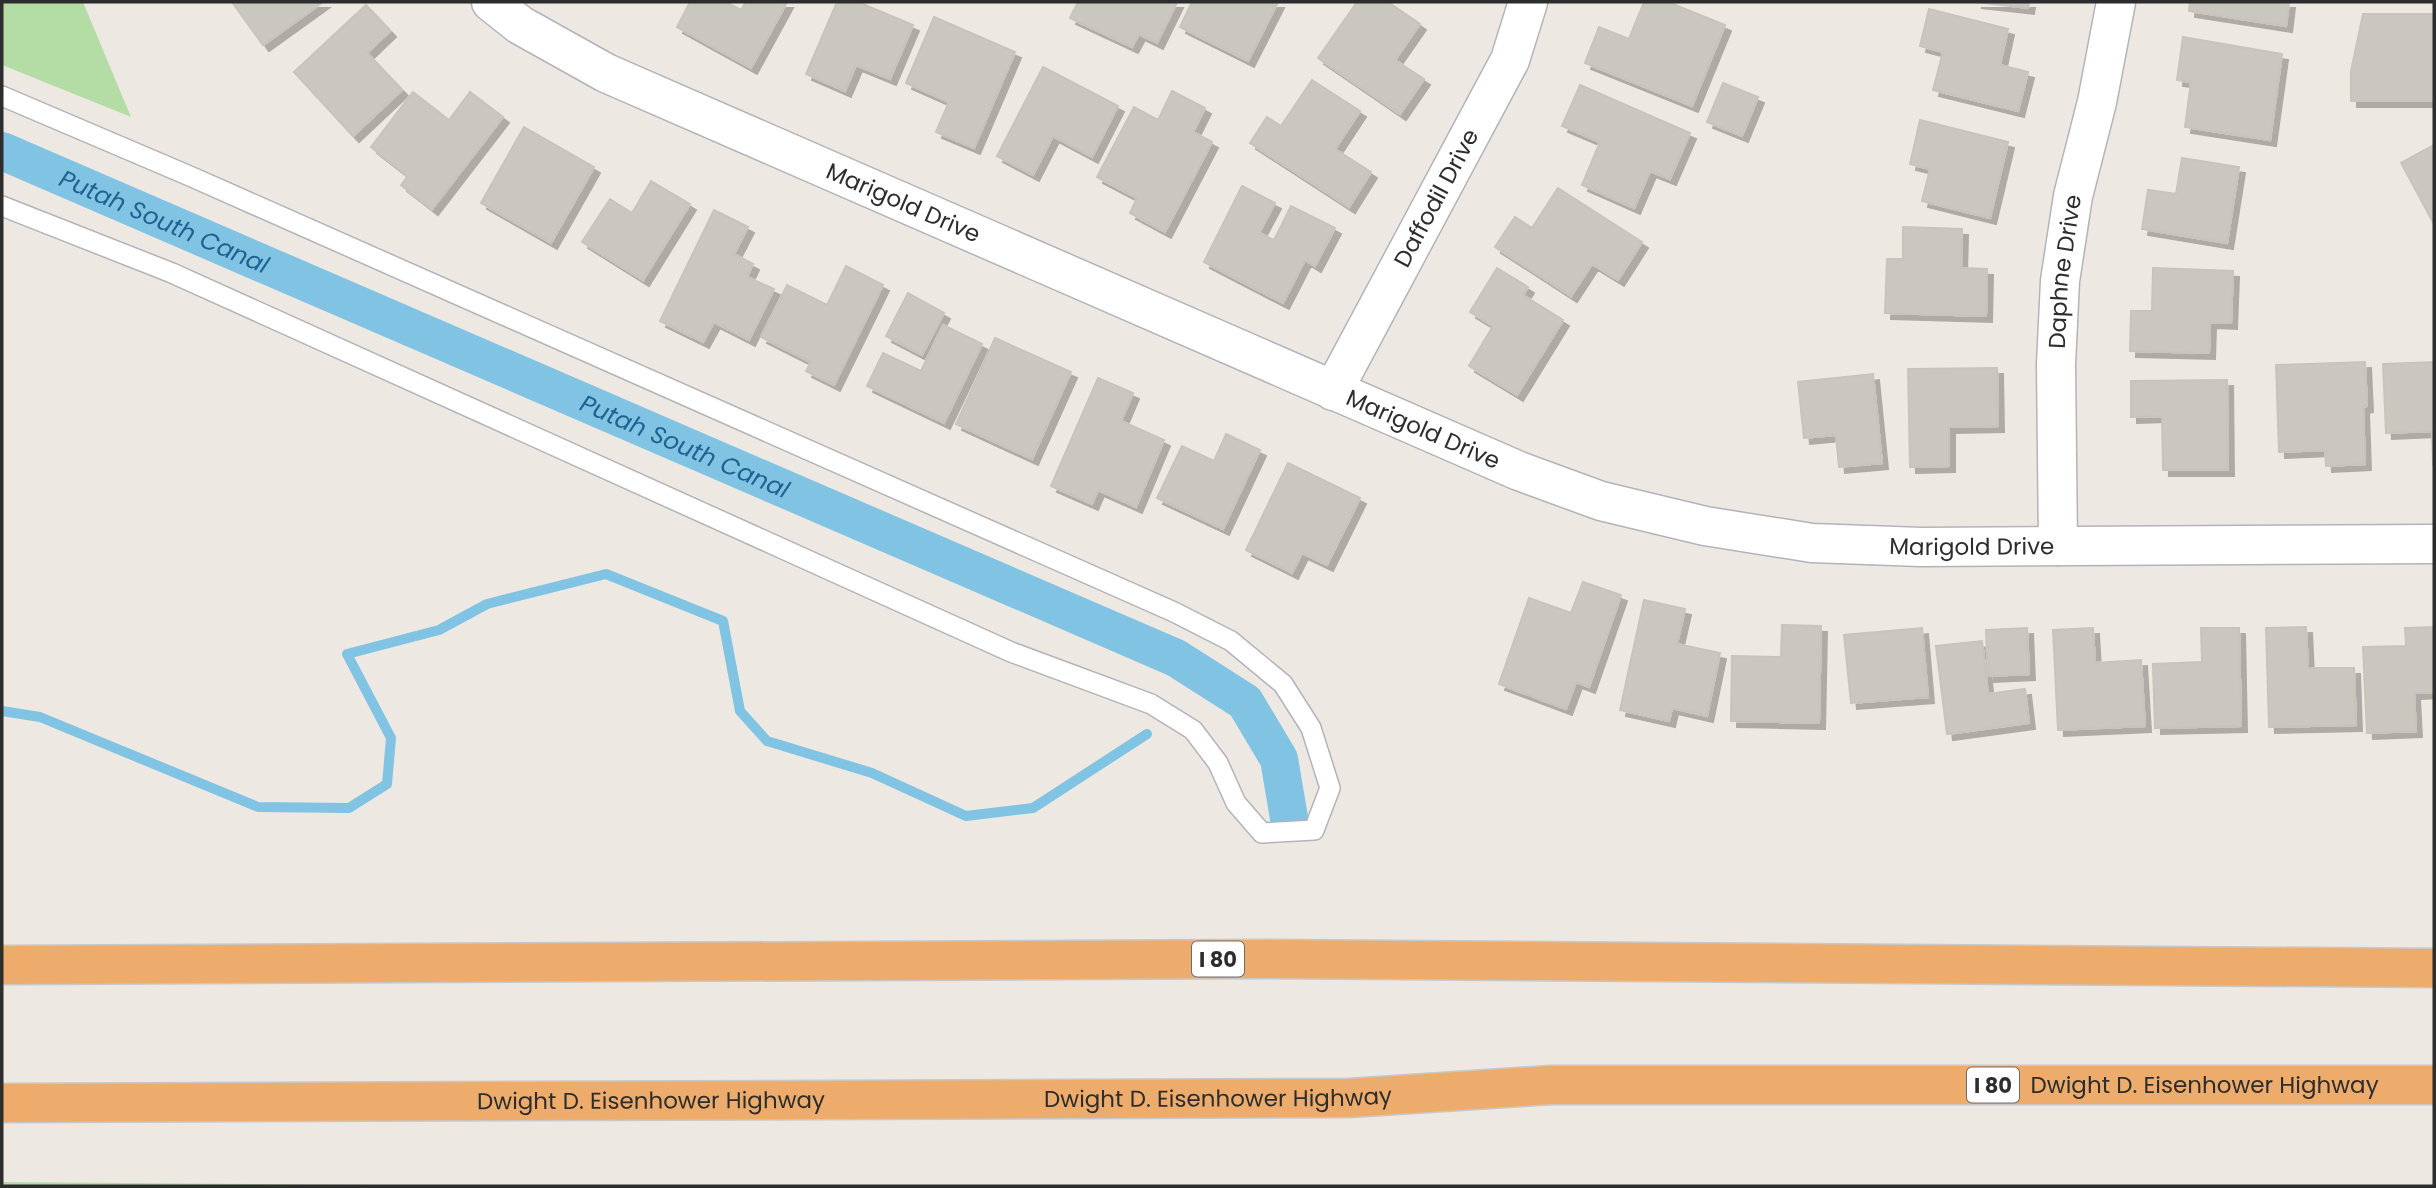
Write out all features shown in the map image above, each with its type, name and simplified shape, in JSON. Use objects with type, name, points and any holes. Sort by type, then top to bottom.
[{"type":"highway","name":"I 80","points":[[2,965],[1276,959],[2434,968]]},
{"type":"highway","name":"Dwight D. Eisenhower Highway","points":[[2,1103],[1349,1098],[1551,1085],[2434,1085]]},
{"type":"street","name":"Daffodil Drive","points":[[1333,391],[1510,60],[1528,2]]},
{"type":"street","name":"Daphne Drive","points":[[2058,546],[2056,364],[2060,281],[2073,196],[2096,102],[2116,2]]},
{"type":"street","name":"Marigold Drive","points":[[515,9],[606,73],[1518,471],[1601,501],[1705,526],[1812,543],[1921,547],[2434,544]]},
{"type":"lane","points":[[2,96],[1149,600],[1231,641],[1283,684],[1311,728],[1330,788],[1314,830],[1262,834],[1236,803],[1218,763],[1193,730],[1151,704],[1012,652],[184,279],[2,206]]},
{"type":"green space","points":[[2,2],[83,2],[131,117],[2,65]]},
{"type":"green space","points":[[2,1182],[483,1186],[2,1186]]},
{"type":"building","points":[[232,2],[323,2],[263,45]]},
{"type":"building","points":[[690,2],[726,2],[741,10],[746,2],[787,2],[751,68],[677,27]]},
{"type":"building","points":[[837,2],[858,2],[913,25],[890,79],[856,65],[845,91],[806,74]]},
{"type":"building","points":[[1078,2],[1177,2],[1157,43],[1139,34],[1132,47],[1070,18]]},
{"type":"building","points":[[1192,2],[1278,2],[1248,61],[1180,27]]},
{"type":"building","points":[[1357,2],[1388,2],[1420,24],[1395,60],[1424,79],[1400,114],[1318,58]]},
{"type":"building","points":[[1644,2],[1668,2],[1725,25],[1692,106],[1585,63],[1599,27],[1629,39]]},
{"type":"building","points":[[1975,2],[2029,2],[2028,8]]},
{"type":"building","points":[[2190,2],[2289,2],[2286,26],[2189,11]]},
{"type":"building","points":[[366,5],[390,31],[367,53],[402,90],[353,136],[294,72]]},
{"type":"building","points":[[1929,9],[2008,29],[2000,65],[2028,72],[2018,111],[1933,90],[1943,52],[1920,46]]},
{"type":"building","points":[[2363,14],[2434,14],[2434,101],[2351,101],[2351,71]]},
{"type":"building","points":[[934,17],[1015,52],[974,148],[936,132],[949,102],[906,83]]},
{"type":"building","points":[[2183,37],[2282,54],[2270,140],[2185,127],[2191,82],[2177,80]]},
{"type":"building","points":[[1043,67],[1118,106],[1092,157],[1053,136],[1033,175],[997,156]]},
{"type":"building","points":[[1312,80],[1360,111],[1335,149],[1371,172],[1349,207],[1250,143],[1267,117],[1281,126]]},
{"type":"building","points":[[1723,83],[1758,97],[1742,136],[1707,122]]},
{"type":"building","points":[[1580,85],[1690,133],[1670,179],[1650,171],[1634,208],[1582,185],[1600,142],[1562,126]]},
{"type":"building","points":[[1172,91],[1205,108],[1193,132],[1212,142],[1165,232],[1130,213],[1137,198],[1097,177],[1134,107],[1158,120]]},
{"type":"building","points":[[413,92],[449,120],[470,92],[503,117],[432,209],[401,185],[408,176],[371,147]]},
{"type":"building","points":[[1920,120],[2008,142],[1990,218],[1922,201],[1930,169],[1910,164]]},
{"type":"building","points":[[524,127],[594,167],[551,243],[481,203]]},
{"type":"building","points":[[2434,145],[2434,224],[2401,163]]},
{"type":"building","points":[[2182,158],[2239,167],[2227,243],[2142,229],[2148,190],[2176,194]]},
{"type":"building","points":[[651,181],[690,204],[643,280],[582,242],[610,199],[632,213]]},
{"type":"building","points":[[1242,186],[1275,203],[1259,233],[1274,240],[1291,206],[1335,228],[1315,266],[1305,260],[1283,303],[1204,262]]},
{"type":"building","points":[[1558,188],[1642,242],[1618,280],[1592,264],[1571,296],[1495,247],[1515,217],[1532,228]]},
{"type":"building","points":[[714,210],[748,227],[734,254],[753,264],[747,277],[774,289],[749,340],[714,322],[703,342],[660,321]]},
{"type":"building","points":[[1903,227],[1962,229],[1961,268],[1987,269],[1986,316],[1885,313],[1887,259],[1903,259]]},
{"type":"building","points":[[846,266],[883,285],[834,385],[806,371],[811,362],[761,337],[787,285],[827,305]]},
{"type":"building","points":[[1497,268],[1528,287],[1523,295],[1563,320],[1517,395],[1469,366],[1493,326],[1470,312]]},
{"type":"building","points":[[2153,268],[2233,271],[2231,323],[2210,322],[2209,353],[2130,351],[2131,311],[2152,311]]},
{"type":"building","points":[[908,293],[944,313],[922,355],[886,336]]},
{"type":"building","points":[[943,325],[982,344],[944,423],[867,386],[883,353],[921,371]]},
{"type":"building","points":[[995,338],[1071,372],[1032,459],[956,424]]},
{"type":"building","points":[[2365,362],[2365,464],[2326,466],[2325,450],[2279,452],[2276,365]]},
{"type":"building","points":[[2434,362],[2433,465],[2432,431],[2386,433],[2383,364]]},
{"type":"building","points":[[1997,368],[1998,426],[1949,427],[1949,466],[1910,467],[1908,369]]},
{"type":"building","points":[[1873,374],[1882,463],[1839,467],[1836,435],[1804,438],[1798,382]]},
{"type":"building","points":[[1098,378],[1133,393],[1121,421],[1164,440],[1136,507],[1098,490],[1092,504],[1051,486]]},
{"type":"building","points":[[2227,380],[2228,470],[2163,470],[2162,416],[2131,417],[2131,381]]},
{"type":"building","points":[[1226,434],[1260,450],[1223,529],[1157,498],[1182,446],[1214,461]]},
{"type":"building","points":[[1288,463],[1360,498],[1327,565],[1302,553],[1292,573],[1246,550]]},
{"type":"building","points":[[1583,582],[1621,595],[1589,687],[1576,682],[1566,709],[1499,684],[1529,598],[1571,613]]},
{"type":"building","points":[[1644,600],[1685,609],[1677,644],[1720,653],[1707,716],[1672,708],[1669,721],[1620,710]]},
{"type":"building","points":[[1782,625],[1821,626],[1819,723],[1731,721],[1732,656],[1781,657]]},
{"type":"building","points":[[2306,627],[2308,668],[2354,668],[2356,725],[2269,727],[2266,628]]},
{"type":"building","points":[[2434,627],[2434,692],[2414,693],[2416,731],[2367,733],[2363,647],[2406,646],[2405,628]]},
{"type":"building","points":[[1922,628],[1928,697],[1851,703],[1844,635]]},
{"type":"building","points":[[2027,628],[2029,674],[1988,676],[1986,630]]},
{"type":"building","points":[[2093,628],[2095,663],[2141,660],[2145,726],[2058,730],[2053,630]]},
{"type":"building","points":[[2201,628],[2239,628],[2241,726],[2155,728],[2153,664],[2202,662]]},
{"type":"building","points":[[1982,641],[1988,694],[2025,689],[2029,723],[1947,734],[1936,646]]},
{"type":"waterway","name":"Putah South Canal","points":[[2,151],[1176,658],[1245,702],[1279,759],[1289,818]]},
{"type":"waterway","points":[[2,711],[40,717],[258,807],[349,808],[387,784],[391,738],[347,654],[439,630],[487,604],[606,574],[723,621],[740,711],[767,741],[872,773],[966,816],[1033,808],[1147,734]]}]
